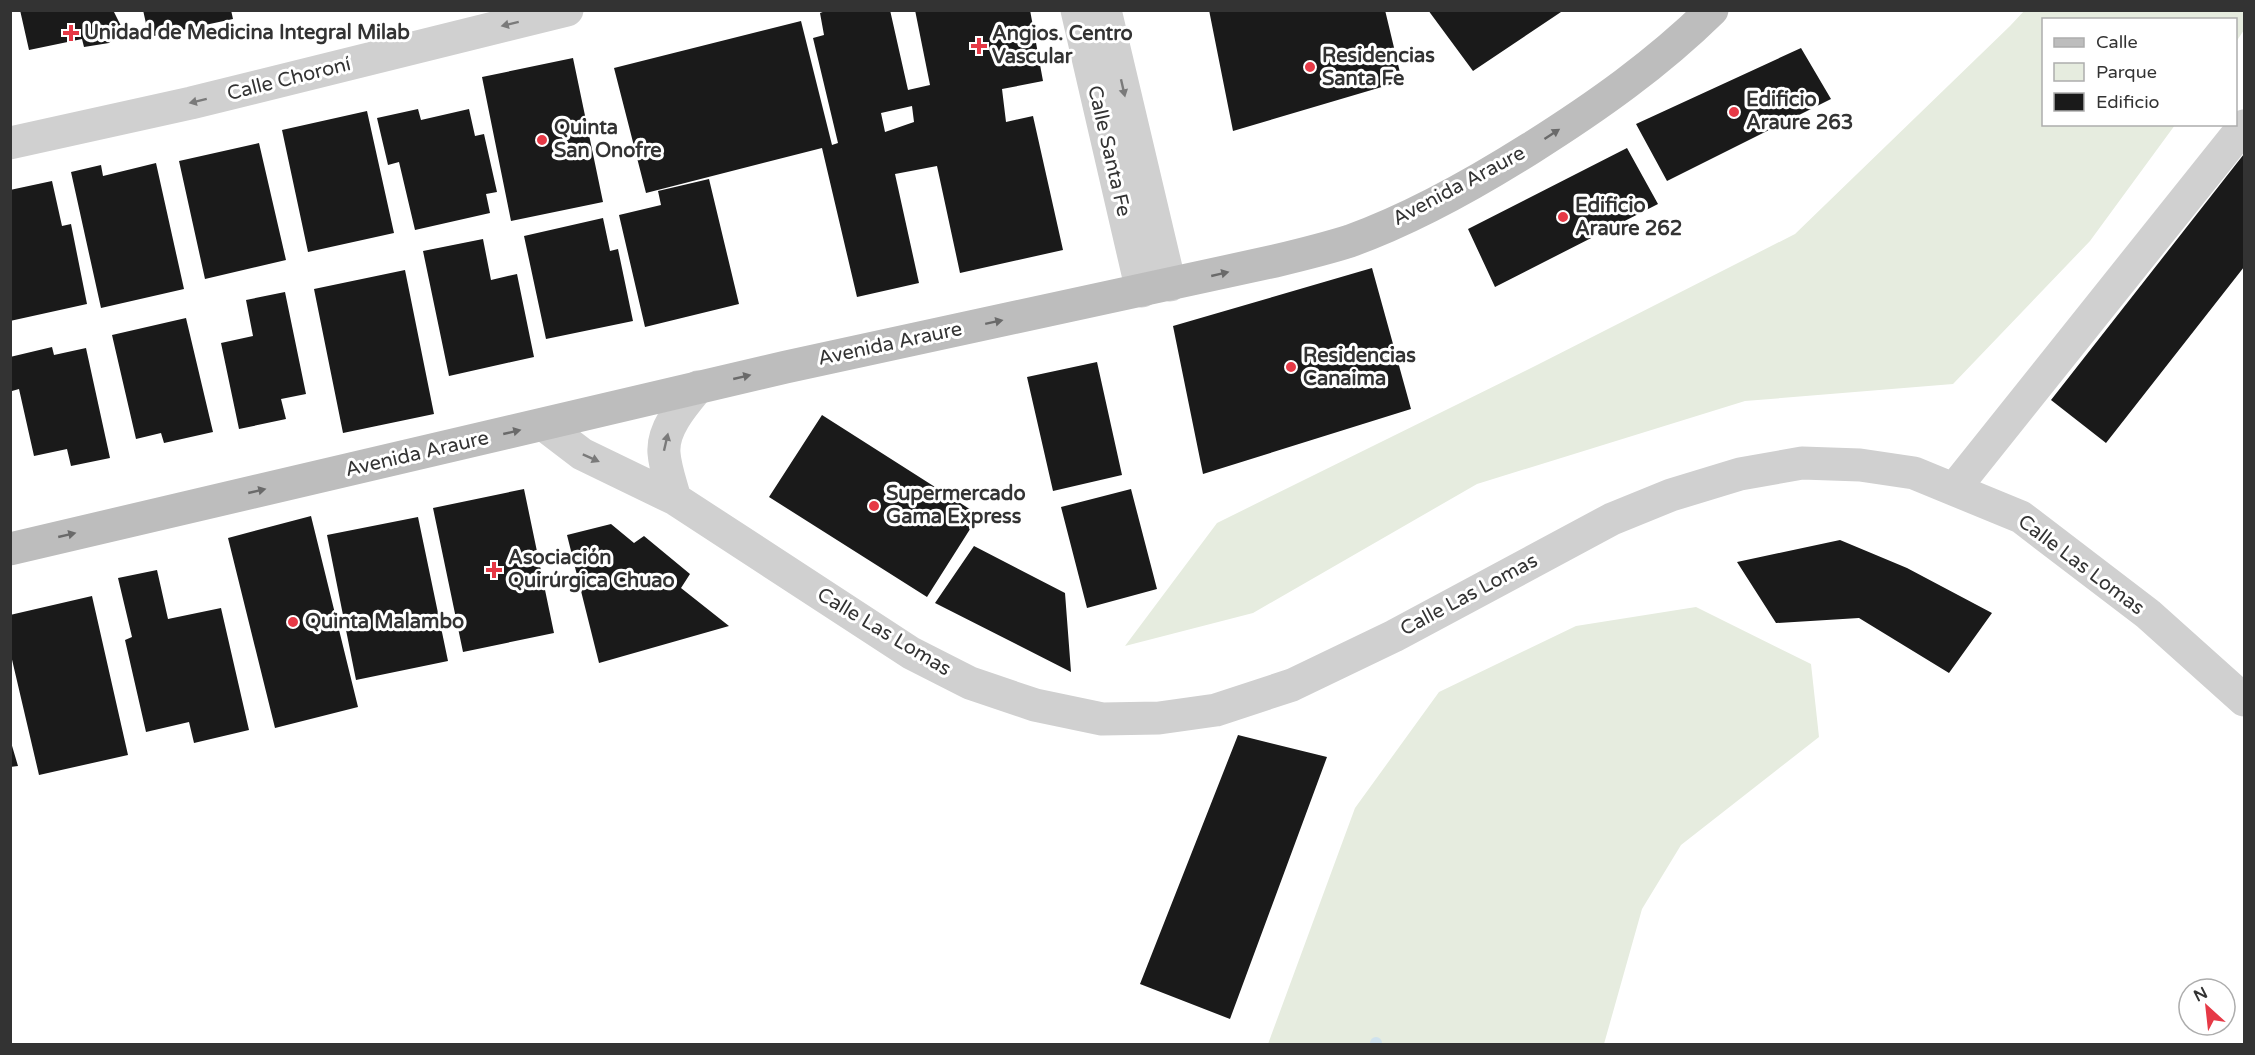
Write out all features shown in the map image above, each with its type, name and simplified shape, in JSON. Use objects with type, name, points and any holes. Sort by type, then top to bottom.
[{"type":"street","name":"Calle Choroní","points":[[10,143],[191,103],[567,10]]},
{"type":"street","name":"Calle Santa Fe","points":[[1077,10],[1156,288]]},
{"type":"street","name":"Calle Santa Fe","points":[[1105,10],[1156,288]]},
{"type":"street","name":"Avenida Araure","points":[[10,549],[698,387],[1156,288],[1350,241],[1427,208],[1497,169],[1603,100],[1654,63],[1712,10]]},
{"type":"street","points":[[1954,489],[2244,126]]},
{"type":"street","points":[[675,499],[663,451],[666,436],[680,408],[698,387]]},
{"type":"street","name":"Calle Las Lomas","points":[[544,425],[582,454],[675,499],[911,653],[970,683],[1035,705],[1102,719],[1159,718],[1216,710],[1292,685],[1394,636],[1612,519],[1671,495],[1740,474],[1802,463],[1860,465],[1914,473],[2021,517],[2148,614],[2244,700]]},
{"type":"green space","points":[[2024,11],[2244,11],[2244,30],[2237,40],[2237,18],[2042,18],[2042,126],[2174,126],[2090,241],[1953,384],[1745,401],[1477,484],[1253,613],[1125,646],[1217,523],[1795,234]]},
{"type":"green space","points":[[1696,607],[1811,664],[1819,737],[1681,845],[1642,909],[1604,1044],[1268,1044],[1355,808],[1439,692],[1576,626]]},
{"type":"building","name":"Unidad de Medicina Integral Milab","points":[[20,10],[113,10],[122,28],[109,43],[84,47],[82,39],[29,50]]},
{"type":"building","points":[[143,10],[231,10],[233,19],[149,37]]},
{"type":"building","points":[[828,10],[890,10],[908,90],[930,85],[915,10],[1030,10],[1043,81],[1002,89],[1006,122],[1033,116],[1063,250],[960,273],[937,166],[895,174],[919,283],[857,297],[822,148],[646,193],[614,68],[801,21],[832,145],[838,143],[813,38],[824,35],[820,13]],"holes":[[[912,106],[914,122],[885,132],[881,113]]]},
{"type":"building","name":"Residencias Santa Fe","points":[[1209,10],[1385,10],[1402,81],[1233,131]]},
{"type":"building","points":[[1428,10],[1564,10],[1473,71]]},
{"type":"building","name":"Edificio Araure 263","points":[[1801,48],[1831,99],[1667,181],[1636,124]]},
{"type":"building","name":"Quinta San Onofre","points":[[573,58],[603,202],[511,221],[482,77]]},
{"type":"building","points":[[418,109],[421,120],[469,109],[475,136],[484,134],[497,192],[486,194],[490,213],[415,230],[399,162],[388,165],[377,118]]},
{"type":"building","points":[[367,111],[394,233],[308,252],[282,130]]},
{"type":"building","points":[[259,143],[286,260],[205,279],[179,161]]},
{"type":"building","name":"Edificio Araure 262","points":[[1627,148],[1658,204],[1495,287],[1468,229]]},
{"type":"building","points":[[2244,154],[2244,267],[2106,443],[2051,400]]},
{"type":"building","points":[[156,163],[184,289],[101,308],[71,172],[101,165],[103,176]]},
{"type":"building","points":[[709,179],[739,304],[645,327],[619,215],[661,205],[658,191]]},
{"type":"building","points":[[52,181],[62,226],[71,224],[87,304],[10,321],[10,190]]},
{"type":"building","points":[[603,218],[610,251],[618,249],[633,321],[546,339],[524,236]]},
{"type":"building","points":[[483,239],[491,280],[517,274],[534,357],[449,376],[423,251]]},
{"type":"building","name":"Residencias Canaima","points":[[1372,268],[1411,409],[1203,474],[1173,326]]},
{"type":"building","points":[[405,270],[434,414],[343,433],[314,289]]},
{"type":"building","points":[[285,292],[306,394],[281,399],[286,419],[239,429],[221,343],[253,336],[246,300]]},
{"type":"building","points":[[186,318],[213,432],[164,443],[161,433],[136,439],[112,335]]},
{"type":"building","points":[[52,347],[54,355],[86,348],[110,458],[71,466],[67,449],[34,456],[19,389],[12,391],[10,357]]},
{"type":"building","points":[[1097,362],[1122,475],[1053,491],[1027,377]]},
{"type":"building","name":"Supermercado Gama Express","points":[[822,415],[979,515],[927,597],[769,497]]},
{"type":"building","name":"Asociación Quirúrgica Chuao","points":[[524,489],[554,633],[463,652],[433,508]]},
{"type":"building","points":[[1131,489],[1157,589],[1087,608],[1061,507]]},
{"type":"building","name":"Quinta Malambo","points":[[311,516],[358,707],[275,728],[228,538]]},
{"type":"building","points":[[418,517],[448,661],[356,680],[327,535]]},
{"type":"building","points":[[611,524],[634,543],[644,536],[690,574],[681,588],[729,626],[599,663],[567,535]]},
{"type":"building","points":[[1840,540],[1907,568],[1992,613],[1949,673],[1859,618],[1776,623],[1737,562]]},
{"type":"building","points":[[974,546],[1065,593],[1071,672],[935,603]]},
{"type":"building","points":[[157,570],[168,619],[221,608],[249,730],[194,743],[189,722],[146,732],[125,640],[132,637],[118,578]]},
{"type":"building","points":[[92,596],[128,755],[39,775],[10,651],[10,615]]},
{"type":"building","points":[[1238,735],[1327,757],[1230,1019],[1140,984]]},
{"type":"building","points":[[10,739],[18,766],[10,767]]},
{"type":"place","name":"Unidad de Medicina Integral Milab","points":[[71,33]]},
{"type":"place","name":"Angios. Centro Vascular","points":[[979,46]]},
{"type":"place","name":"Residencias Santa Fe","points":[[1310,67]]},
{"type":"place","name":"Edificio Araure 263","points":[[1734,112]]},
{"type":"place","name":"Quinta San Onofre","points":[[542,140]]},
{"type":"place","name":"Edificio Araure 262","points":[[1563,217]]},
{"type":"place","name":"Residencias Canaima","points":[[1291,367]]},
{"type":"place","name":"Supermercado Gama Express","points":[[874,506]]},
{"type":"place","name":"Asociación Quirúrgica Chuao","points":[[494,570]]},
{"type":"place","name":"Quinta Malambo","points":[[293,622]]}]
